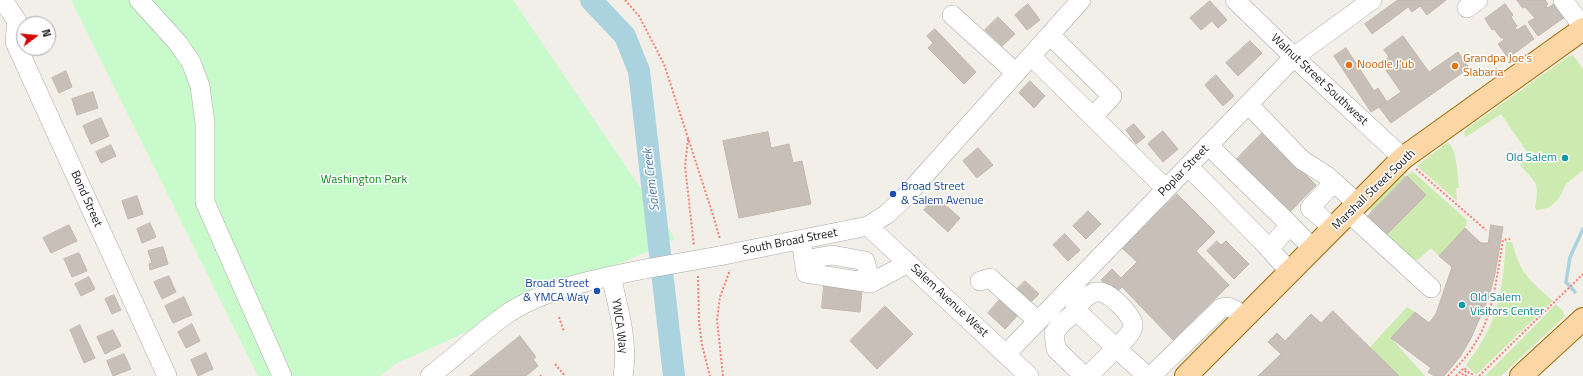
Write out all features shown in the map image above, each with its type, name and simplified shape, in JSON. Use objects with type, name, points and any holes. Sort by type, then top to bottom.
[{"type":"main road","name":"Marshall Street South","points":[[1186,376],[1353,208],[1407,162],[1583,28]]},
{"type":"main road","points":[[1521,376],[1583,320]]},
{"type":"street","name":"Bond Street","points":[[3,0],[16,20],[15,42],[166,376]]},
{"type":"street","points":[[139,0],[177,42],[191,62],[200,86],[205,123],[205,202],[282,376]]},
{"type":"street","name":"South Broad Street","points":[[430,376],[505,316],[540,297],[563,289],[610,276],[868,226],[886,214],[904,198],[1081,0]]},
{"type":"street","name":"Walnut Street Southwest","points":[[1235,0],[1407,162]]},
{"type":"street","name":"Poplar Street","points":[[1006,354],[1294,57],[1372,0]]},
{"type":"street","points":[[1563,0],[1583,28]]},
{"type":"street","points":[[952,14],[1016,73]]},
{"type":"street","points":[[1050,35],[1112,96],[1093,118]]},
{"type":"street","points":[[1031,56],[1166,189]]},
{"type":"street","points":[[1060,84],[1078,63]]},
{"type":"street","points":[[1248,104],[1302,160],[1334,182],[1353,208],[1431,288]]},
{"type":"street","points":[[1208,145],[1313,249]]},
{"type":"street","points":[[1188,166],[1290,272]]},
{"type":"street","points":[[1333,228],[1310,208],[1334,182]]},
{"type":"street","points":[[1269,249],[1290,225]]},
{"type":"street","name":"Salem Avenue West","points":[[868,226],[1029,376]]},
{"type":"street","points":[[801,240],[806,273],[871,283],[908,263]]},
{"type":"street","name":"YWCA Way","points":[[610,276],[622,331],[624,351],[623,376]]},
{"type":"street","points":[[980,281],[990,278],[1038,321]]},
{"type":"street","points":[[1084,376],[1056,349],[1054,333],[1062,323],[1074,313],[1075,307],[1094,292],[1101,292],[1108,294],[1129,314],[1133,326],[1131,332],[1088,376]]},
{"type":"street","points":[[1152,376],[1221,308],[1228,307],[1234,309],[1244,318]]},
{"type":"street","points":[[1074,313],[1080,314],[1147,376]]},
{"type":"path","points":[[625,0],[639,16],[664,64],[715,220],[723,255],[730,270],[720,297],[716,320],[723,376]]},
{"type":"path","points":[[688,138],[685,166],[690,217]]},
{"type":"path","points":[[1407,162],[1486,230]]},
{"type":"path","points":[[1448,376],[1478,340],[1487,318],[1499,267],[1503,240],[1510,239]]},
{"type":"path","points":[[1478,376],[1583,274]]},
{"type":"path","points":[[698,303],[702,345],[710,376]]},
{"type":"path","points":[[559,317],[564,332]]},
{"type":"path","points":[[555,364],[565,376]]},
{"type":"path","points":[[1456,376],[1464,368],[1467,370],[1461,376]]},
{"type":"path","points":[[1465,376],[1469,372],[1472,374],[1470,376]]},
{"type":"green space","name":"Washington Park","points":[[71,0],[513,0],[675,239],[395,364],[380,376],[258,376]]},
{"type":"green space","points":[[1573,55],[1583,69],[1583,170],[1566,184],[1558,200],[1548,208],[1537,210],[1535,208],[1537,188],[1533,180],[1520,165],[1529,155],[1501,114],[1466,137],[1464,134],[1465,130],[1569,56]]},
{"type":"green space","points":[[1449,143],[1457,164],[1459,188],[1456,188],[1457,201],[1417,166],[1445,144]]},
{"type":"green space","points":[[1412,171],[1467,220],[1465,228],[1439,256],[1431,248],[1418,260],[1411,259],[1402,250],[1400,252],[1367,220],[1365,214],[1385,235],[1426,195],[1407,176]]},
{"type":"green space","points":[[1404,174],[1406,177],[1372,212],[1369,208]]},
{"type":"green space","points":[[1506,242],[1512,242],[1518,261],[1526,275],[1553,301],[1545,308],[1544,306],[1541,309],[1542,311],[1476,375],[1466,365],[1486,335],[1497,307],[1503,277]]},
{"type":"green space","points":[[1556,304],[1563,311],[1565,316],[1501,376],[1485,376]]},
{"type":"green space","points":[[1407,307],[1415,312],[1391,338],[1425,376],[1399,376],[1370,347]]},
{"type":"building","points":[[1398,0],[1446,0],[1427,15],[1420,6],[1412,12],[1408,7],[1372,34],[1365,24]]},
{"type":"building","points":[[1517,0],[1545,0],[1548,4],[1546,6],[1548,8],[1555,3],[1565,17],[1538,36],[1528,22],[1535,18],[1525,7],[1523,8]]},
{"type":"building","points":[[1210,1],[1227,20],[1218,28],[1212,21],[1201,30],[1190,18]]},
{"type":"building","points":[[1028,4],[1040,20],[1027,30],[1015,15]]},
{"type":"building","points":[[1505,4],[1513,15],[1511,17],[1517,26],[1515,28],[1517,30],[1525,25],[1534,39],[1508,58],[1498,44],[1504,40],[1494,29],[1492,30],[1485,19]]},
{"type":"building","points":[[998,17],[1015,34],[1002,46],[985,30]]},
{"type":"building","points":[[935,29],[976,72],[964,84],[928,48],[933,43],[927,36]]},
{"type":"building","points":[[1403,36],[1429,72],[1458,52],[1469,68],[1391,123],[1379,107],[1401,92],[1381,63],[1389,57],[1384,50]]},
{"type":"building","points":[[1250,41],[1262,53],[1238,76],[1226,63]]},
{"type":"building","points":[[1346,48],[1374,91],[1378,88],[1387,102],[1371,112],[1334,56]]},
{"type":"building","points":[[66,71],[72,87],[59,93],[52,78]]},
{"type":"building","points":[[1216,75],[1234,96],[1223,106],[1205,85]]},
{"type":"building","points":[[1030,81],[1045,96],[1034,108],[1019,93]]},
{"type":"building","points":[[93,92],[98,108],[77,115],[72,99]]},
{"type":"building","points":[[101,118],[109,136],[91,144],[83,126]]},
{"type":"building","points":[[1134,124],[1145,137],[1136,144],[1126,130]]},
{"type":"building","points":[[1163,131],[1178,149],[1163,162],[1148,144]]},
{"type":"building","points":[[768,132],[771,148],[789,144],[793,163],[802,161],[811,204],[739,218],[723,141]]},
{"type":"building","points":[[1263,132],[1316,185],[1289,213],[1236,160]]},
{"type":"building","points":[[111,145],[116,156],[101,163],[96,152]]},
{"type":"building","points":[[978,148],[993,165],[977,178],[963,161]]},
{"type":"building","points":[[1407,176],[1426,195],[1385,236],[1367,217]]},
{"type":"building","points":[[1177,194],[1215,232],[1196,251],[1229,285],[1173,340],[1122,287],[1115,294],[1101,280],[1112,269],[1121,278],[1137,262],[1122,248]]},
{"type":"building","points":[[137,196],[143,214],[128,219],[122,201]]},
{"type":"building","points":[[936,197],[960,218],[948,232],[924,210]]},
{"type":"building","points":[[1088,211],[1101,224],[1086,239],[1073,226]]},
{"type":"building","points":[[150,223],[156,237],[142,243],[137,229]]},
{"type":"building","points":[[69,225],[77,241],[51,253],[43,238]]},
{"type":"building","name":"Old Salem Visitors Center","points":[[1491,225],[1503,227],[1495,274],[1489,297],[1471,338],[1460,357],[1444,376],[1434,376],[1428,372],[1431,368],[1391,338],[1415,312],[1429,323],[1436,314],[1452,267],[1439,256],[1465,228],[1481,243],[1488,243]]},
{"type":"building","points":[[1065,234],[1080,250],[1068,261],[1053,245]]},
{"type":"building","points":[[1217,241],[1221,245],[1226,241],[1249,264],[1234,279],[1207,251]]},
{"type":"building","points":[[163,247],[168,264],[150,270],[149,264],[152,263],[148,251]]},
{"type":"building","points":[[79,253],[87,271],[72,277],[64,259]]},
{"type":"building","points":[[169,276],[176,292],[162,299],[154,282]]},
{"type":"building","points":[[89,277],[95,289],[81,296],[75,284]]},
{"type":"building","points":[[1025,281],[1039,294],[1028,305],[1014,292]]},
{"type":"building","points":[[824,286],[862,290],[860,312],[822,308]]},
{"type":"building","points":[[114,295],[121,310],[112,314],[105,299]]},
{"type":"building","points":[[184,297],[192,315],[173,323],[165,306]]},
{"type":"building","points":[[1002,297],[1019,314],[1005,329],[988,313]]},
{"type":"building","points":[[885,306],[913,334],[877,369],[850,341]]},
{"type":"building","points":[[1333,311],[1399,376],[1258,376],[1281,354],[1268,342],[1277,333],[1285,341],[1311,314],[1321,323]]},
{"type":"building","points":[[192,324],[200,341],[186,348],[178,332]]},
{"type":"building","points":[[80,325],[95,358],[84,363],[70,330]]},
{"type":"building","points":[[113,330],[121,346],[105,354],[97,337]]},
{"type":"building","points":[[520,336],[536,357],[533,359],[538,366],[526,376],[470,376]]},
{"type":"building","points":[[206,353],[213,369],[198,376],[191,360]]},
{"type":"building","points":[[124,354],[131,369],[113,376],[107,361]]},
{"type":"waterway","name":"Salem Creek","points":[[591,0],[625,36],[639,71],[674,376]]},
{"type":"waterway","points":[[1575,292],[1566,282],[1570,257],[1583,229]]},
{"type":"place","name":"Noodle J'ub","points":[[1349,65]]},
{"type":"place","name":"Grandpa Joe's Slabaria","points":[[1455,66]]},
{"type":"place","name":"Old Salem","points":[[1565,158]]},
{"type":"place","name":"Broad Street & Salem Avenue","points":[[893,194]]},
{"type":"place","name":"Broad Street & YMCA Way","points":[[597,291]]},
{"type":"place","name":"Old Salem Visitors Center","points":[[1462,305]]}]
